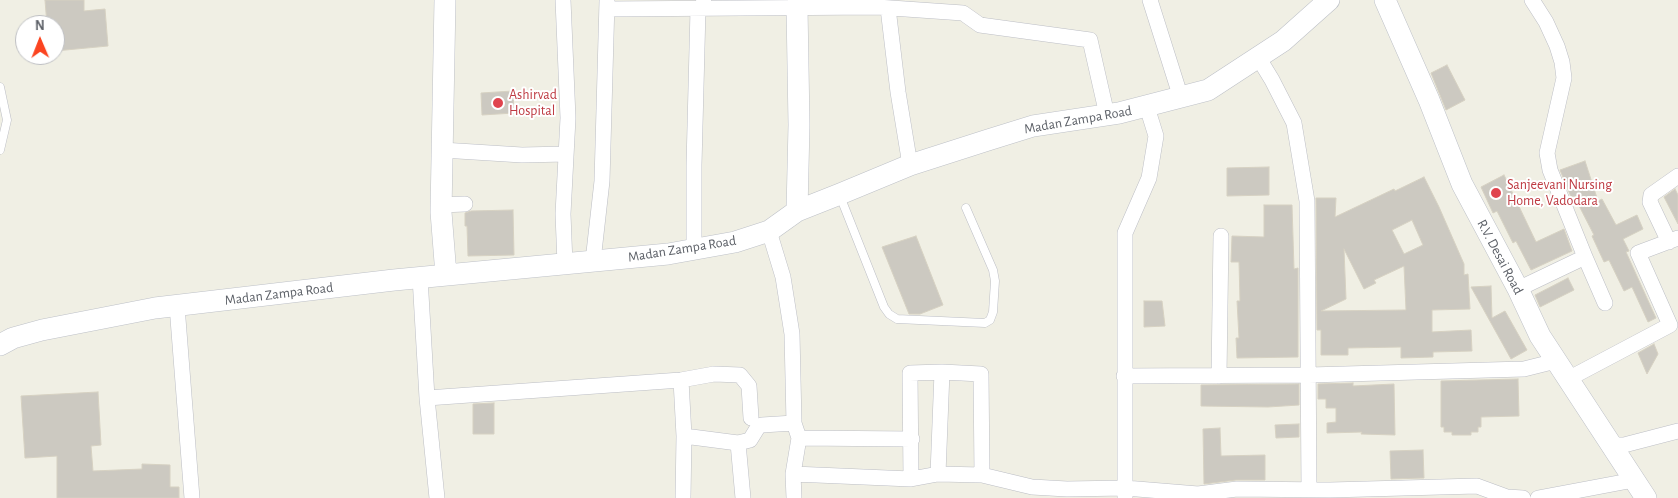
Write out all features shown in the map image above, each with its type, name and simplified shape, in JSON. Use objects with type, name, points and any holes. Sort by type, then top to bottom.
[{"type":"main road","points":[[445,0],[442,205],[446,275]]},
{"type":"main road","name":"Madan Zampa Road","points":[[0,344],[13,338],[42,330],[155,308],[446,275],[668,254],[735,242],[769,231],[797,211],[910,165],[1033,126],[1147,107],[1208,90],[1283,41],[1329,0]]},
{"type":"main road","name":"R.V. Desai Road","points":[[1385,0],[1429,100],[1462,184],[1518,289],[1540,336],[1646,498]]},
{"type":"main road","points":[[797,211],[799,125],[798,4]]},
{"type":"main road","name":"Madan Zampa Road","points":[[0,360],[17,350],[42,330]]},
{"type":"street","points":[[563,0],[568,118],[563,214],[564,264]]},
{"type":"street","points":[[1150,0],[1181,98]]},
{"type":"street","points":[[1532,0],[1546,22],[1557,46],[1564,78],[1547,153],[1553,177],[1605,303]]},
{"type":"street","points":[[593,261],[602,181],[607,4],[880,5],[963,12],[980,25],[1090,40],[1107,115]]},
{"type":"street","points":[[694,250],[694,165],[702,5]]},
{"type":"street","points":[[880,5],[898,92],[910,165]]},
{"type":"street","points":[[1258,57],[1294,122],[1306,193],[1309,490]]},
{"type":"street","points":[[1125,493],[1125,233],[1149,178],[1156,136],[1147,107]]},
{"type":"street","points":[[442,150],[522,155],[566,154]]},
{"type":"street","points":[[1568,379],[1670,325],[1638,253],[1674,240],[1650,202],[1651,195],[1678,176]]},
{"type":"street","points":[[442,205],[465,204]]},
{"type":"street","points":[[769,231],[783,277],[792,334],[794,423],[799,438],[793,474],[794,498]]},
{"type":"street","points":[[1219,376],[1221,236]]},
{"type":"street","points":[[1518,289],[1585,257]]},
{"type":"street","points":[[420,278],[427,398],[437,498]]},
{"type":"street","points":[[177,306],[192,498]]},
{"type":"street","points":[[1124,376],[1309,375],[1524,369],[1556,360]]},
{"type":"street","points":[[938,474],[942,372]]},
{"type":"street","points":[[911,479],[910,373],[981,374],[982,475]]},
{"type":"street","points":[[427,398],[680,380],[714,374],[740,375],[749,386],[751,418]]},
{"type":"street","points":[[680,380],[684,436],[683,498]]},
{"type":"street","points":[[684,436],[738,443],[750,440],[758,427],[794,423]]},
{"type":"street","points":[[1611,445],[1624,445],[1678,431]]},
{"type":"street","points":[[799,438],[912,439]]},
{"type":"street","points":[[738,443],[743,498]]},
{"type":"street","points":[[793,474],[911,479],[938,474],[982,475],[1032,492],[1067,489],[1198,496],[1238,489],[1309,490],[1330,494],[1477,492],[1523,498]]},
{"type":"street","points":[[1538,498],[1634,480]]},
{"type":"lane","points":[[0,87],[7,120],[0,150]]},
{"type":"lane","points":[[840,194],[884,307],[897,320],[985,323],[990,320],[993,312],[995,281],[993,270],[966,208]]},
{"type":"building","points":[[45,0],[84,0],[84,11],[105,9],[108,46],[65,50],[65,15],[46,15]]},
{"type":"building","points":[[1447,65],[1465,100],[1446,110],[1431,73]]},
{"type":"building","points":[[513,91],[514,113],[482,115],[481,93]]},
{"type":"building","points":[[1585,161],[1598,201],[1602,199],[1616,225],[1637,215],[1643,229],[1623,239],[1629,251],[1626,252],[1656,318],[1648,322],[1632,287],[1624,291],[1609,260],[1604,262],[1592,236],[1594,235],[1574,196],[1571,197],[1560,170]]},
{"type":"building","points":[[1269,167],[1269,195],[1227,196],[1227,168]]},
{"type":"building","points":[[1504,175],[1536,242],[1564,229],[1572,251],[1531,270],[1516,241],[1513,243],[1497,211],[1493,213],[1481,187]]},
{"type":"building","points":[[1424,177],[1439,207],[1464,264],[1464,275],[1468,274],[1470,309],[1432,310],[1432,332],[1471,330],[1472,351],[1433,352],[1433,357],[1401,358],[1401,347],[1348,348],[1348,355],[1321,355],[1321,330],[1317,330],[1316,198],[1336,198],[1335,217],[1394,189],[1395,191]],"holes":[[[1412,220],[1423,245],[1404,254],[1392,230]],[[1344,249],[1364,289],[1376,283],[1374,280],[1404,266],[1406,310],[1321,311],[1346,299]]]},
{"type":"building","points":[[1675,189],[1678,195],[1678,224],[1664,197]]},
{"type":"building","points":[[1264,205],[1292,205],[1294,269],[1298,268],[1298,357],[1237,358],[1236,338],[1239,338],[1237,301],[1240,301],[1239,262],[1231,262],[1232,236],[1264,237]]},
{"type":"building","points":[[513,210],[514,255],[468,256],[465,213],[471,211]]},
{"type":"building","points":[[916,236],[943,305],[920,314],[909,314],[882,247]]},
{"type":"building","points":[[1568,278],[1574,290],[1540,307],[1535,295]]},
{"type":"building","points":[[1491,286],[1492,318],[1505,311],[1527,350],[1511,359],[1471,287]]},
{"type":"building","points":[[1144,301],[1162,301],[1165,326],[1144,327]]},
{"type":"building","points":[[1654,344],[1658,354],[1647,374],[1638,353]]},
{"type":"building","points":[[1518,379],[1519,416],[1481,417],[1481,427],[1478,427],[1478,432],[1471,432],[1471,435],[1452,435],[1452,432],[1444,432],[1444,427],[1441,427],[1441,381]]},
{"type":"building","points":[[1353,383],[1353,386],[1394,384],[1395,435],[1361,434],[1362,432],[1327,433],[1327,423],[1336,422],[1336,408],[1326,408],[1326,399],[1318,399],[1318,384]]},
{"type":"building","points":[[1299,384],[1299,405],[1268,407],[1201,406],[1201,385]]},
{"type":"building","points":[[98,392],[101,445],[91,446],[93,471],[142,469],[142,464],[170,465],[170,487],[179,487],[179,498],[57,498],[57,456],[25,458],[21,396]]},
{"type":"building","points":[[494,403],[494,434],[473,434],[473,404]]},
{"type":"building","points":[[1299,424],[1299,437],[1276,438],[1275,425]]},
{"type":"building","points":[[1220,428],[1221,456],[1265,455],[1265,480],[1236,480],[1204,484],[1203,429]]},
{"type":"building","points":[[1423,450],[1424,478],[1391,479],[1390,451]]},
{"type":"place","name":"Ashirvad Hospital","points":[[498,103]]},
{"type":"place","name":"Sanjeevani Nursing Home, Vadodara","points":[[1496,193]]}]
